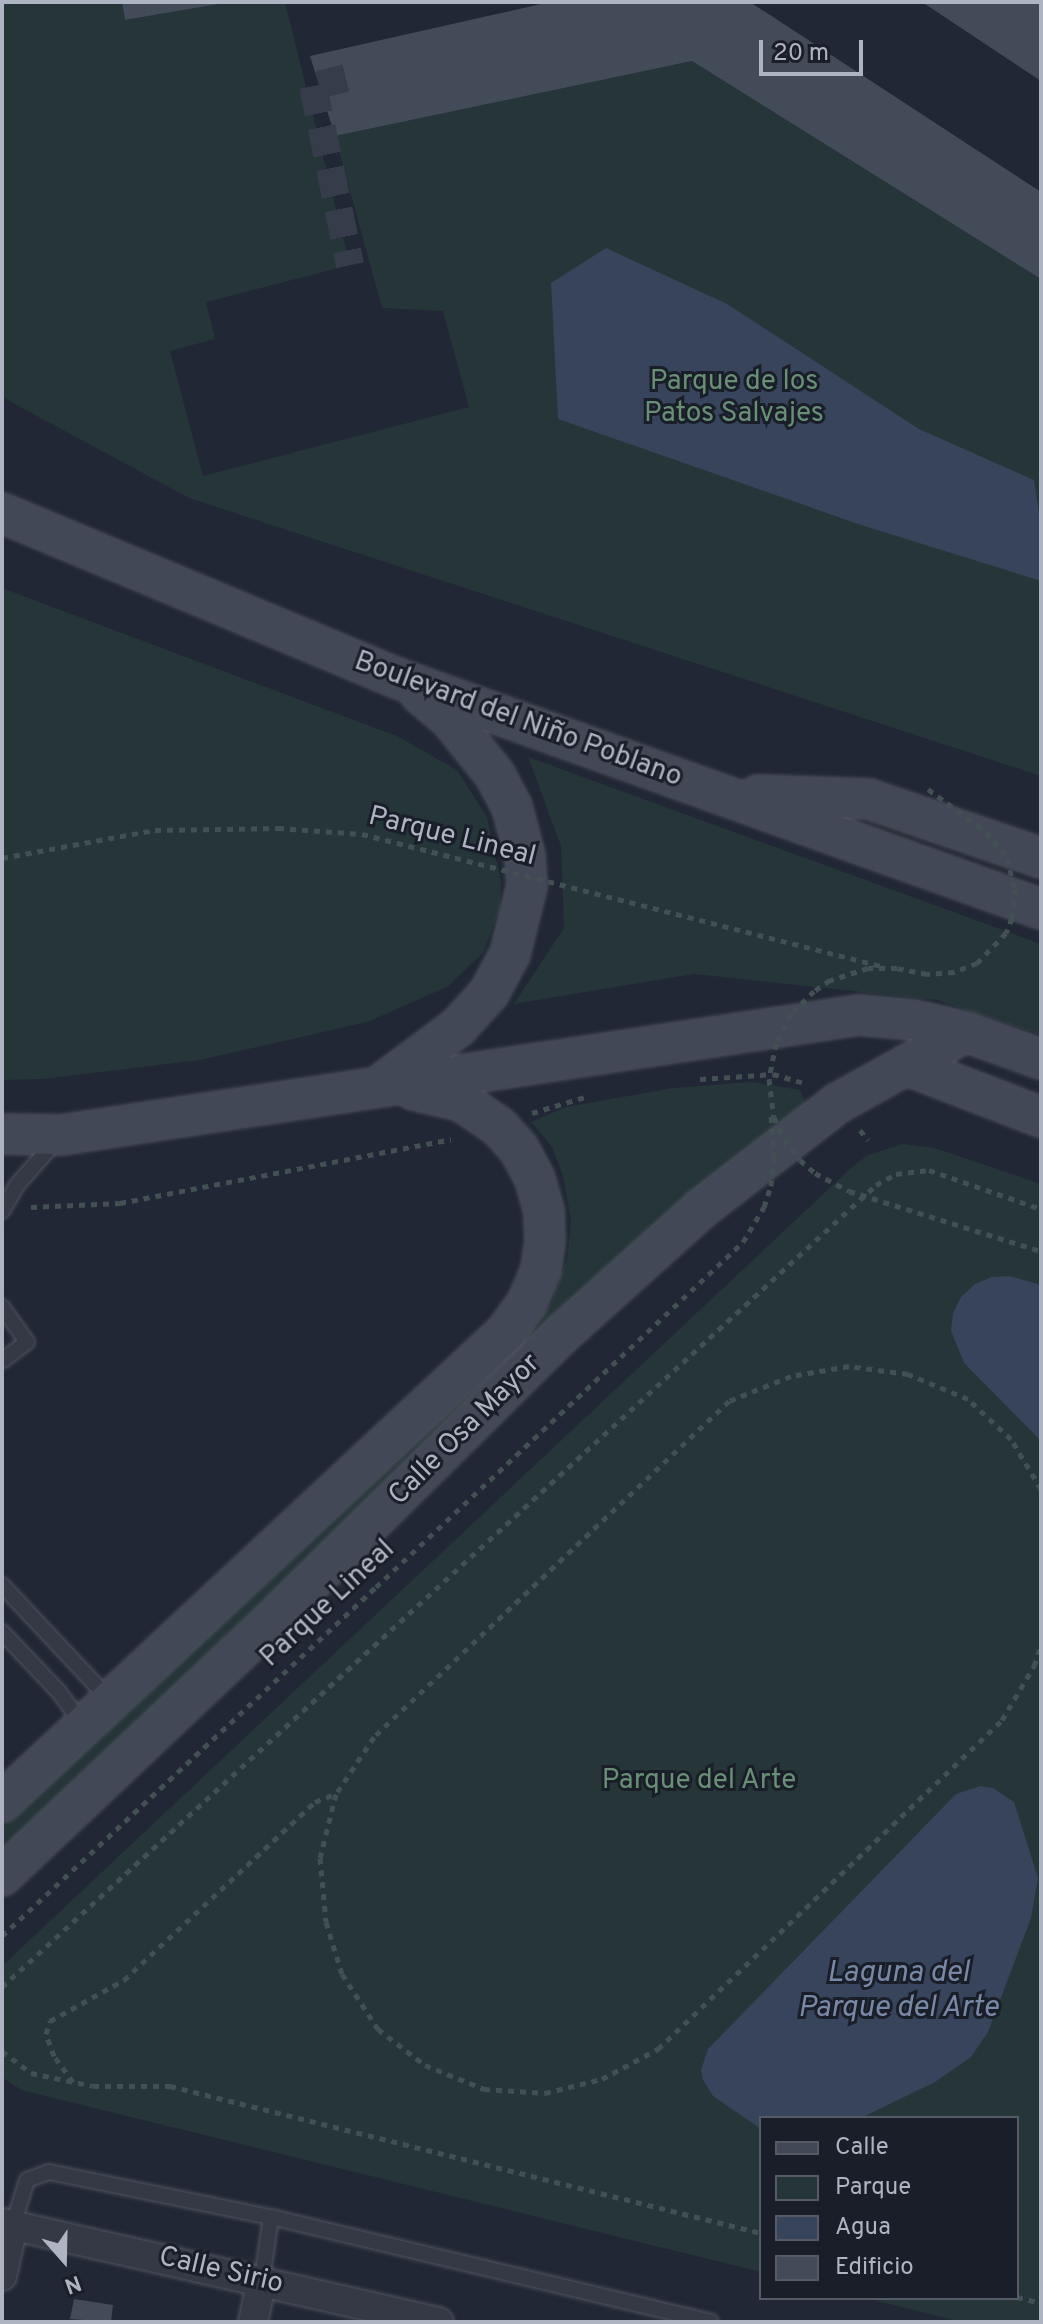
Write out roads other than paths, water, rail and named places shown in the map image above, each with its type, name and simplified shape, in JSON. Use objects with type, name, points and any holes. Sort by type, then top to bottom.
[{"type":"street","name":"Boulevard del Niño Poblano","points":[[2,513],[394,677],[1041,909]]},
{"type":"street","points":[[374,1089],[424,1056],[458,1027],[489,993],[510,954],[527,886],[525,856],[512,807],[495,775],[450,719],[394,677]]},
{"type":"street","points":[[719,793],[869,799],[1041,858]]},
{"type":"street","points":[[2,1134],[61,1135],[859,1015],[914,1020],[966,1032],[1039,1060]]},
{"type":"street","name":"Calle Osa Mayor","points":[[2,1876],[283,1610],[561,1335],[702,1208],[838,1103],[966,1032]]},
{"type":"street","points":[[906,1065],[1041,1117]]},
{"type":"street","name":"Calle Osa Mayor","points":[[2,1802],[505,1333],[527,1303],[541,1270],[545,1241],[544,1211],[535,1179],[519,1149],[498,1126],[461,1101],[418,1090],[374,1089]]},
{"type":"street","points":[[2,2276],[7,2224]]},
{"type":"street","name":"Calle Sirio","points":[[7,2224],[439,2322]]},
{"type":"street","points":[[253,2322],[262,2280]]},
{"type":"lane","points":[[3,1210],[17,1185],[61,1135]]},
{"type":"lane","points":[[2,1307],[27,1342],[3,1362]]},
{"type":"lane","points":[[2,1585],[96,1713]]},
{"type":"lane","points":[[2,1632],[59,1692],[96,1713]]},
{"type":"lane","points":[[7,2224],[27,2180],[49,2172],[271,2217],[711,2322]]},
{"type":"lane","points":[[262,2280],[271,2217]]},
{"type":"water","points":[[606,248],[727,304],[919,429],[1034,480],[1041,526],[1041,581],[861,525],[558,419],[551,283]]},
{"type":"water","points":[[1010,1276],[1041,1285],[1041,1441],[964,1363],[951,1331],[953,1313],[961,1297],[975,1284],[992,1277]]},
{"type":"water","name":"Laguna del Parque del Arte","points":[[980,1786],[993,1788],[1014,1802],[1038,1878],[1031,1918],[988,2032],[971,2057],[935,2082],[865,2116],[759,2116],[759,2128],[713,2096],[701,2070],[708,2049],[956,1794]]},
{"type":"tunnel","points":[[346,78],[313,86],[350,265]]},
{"type":"park label","name":"Parque de los Patos Salvajes","points":[[734,398]]},
{"type":"park label","name":"Parque del Arte","points":[[699,1781]]}]
